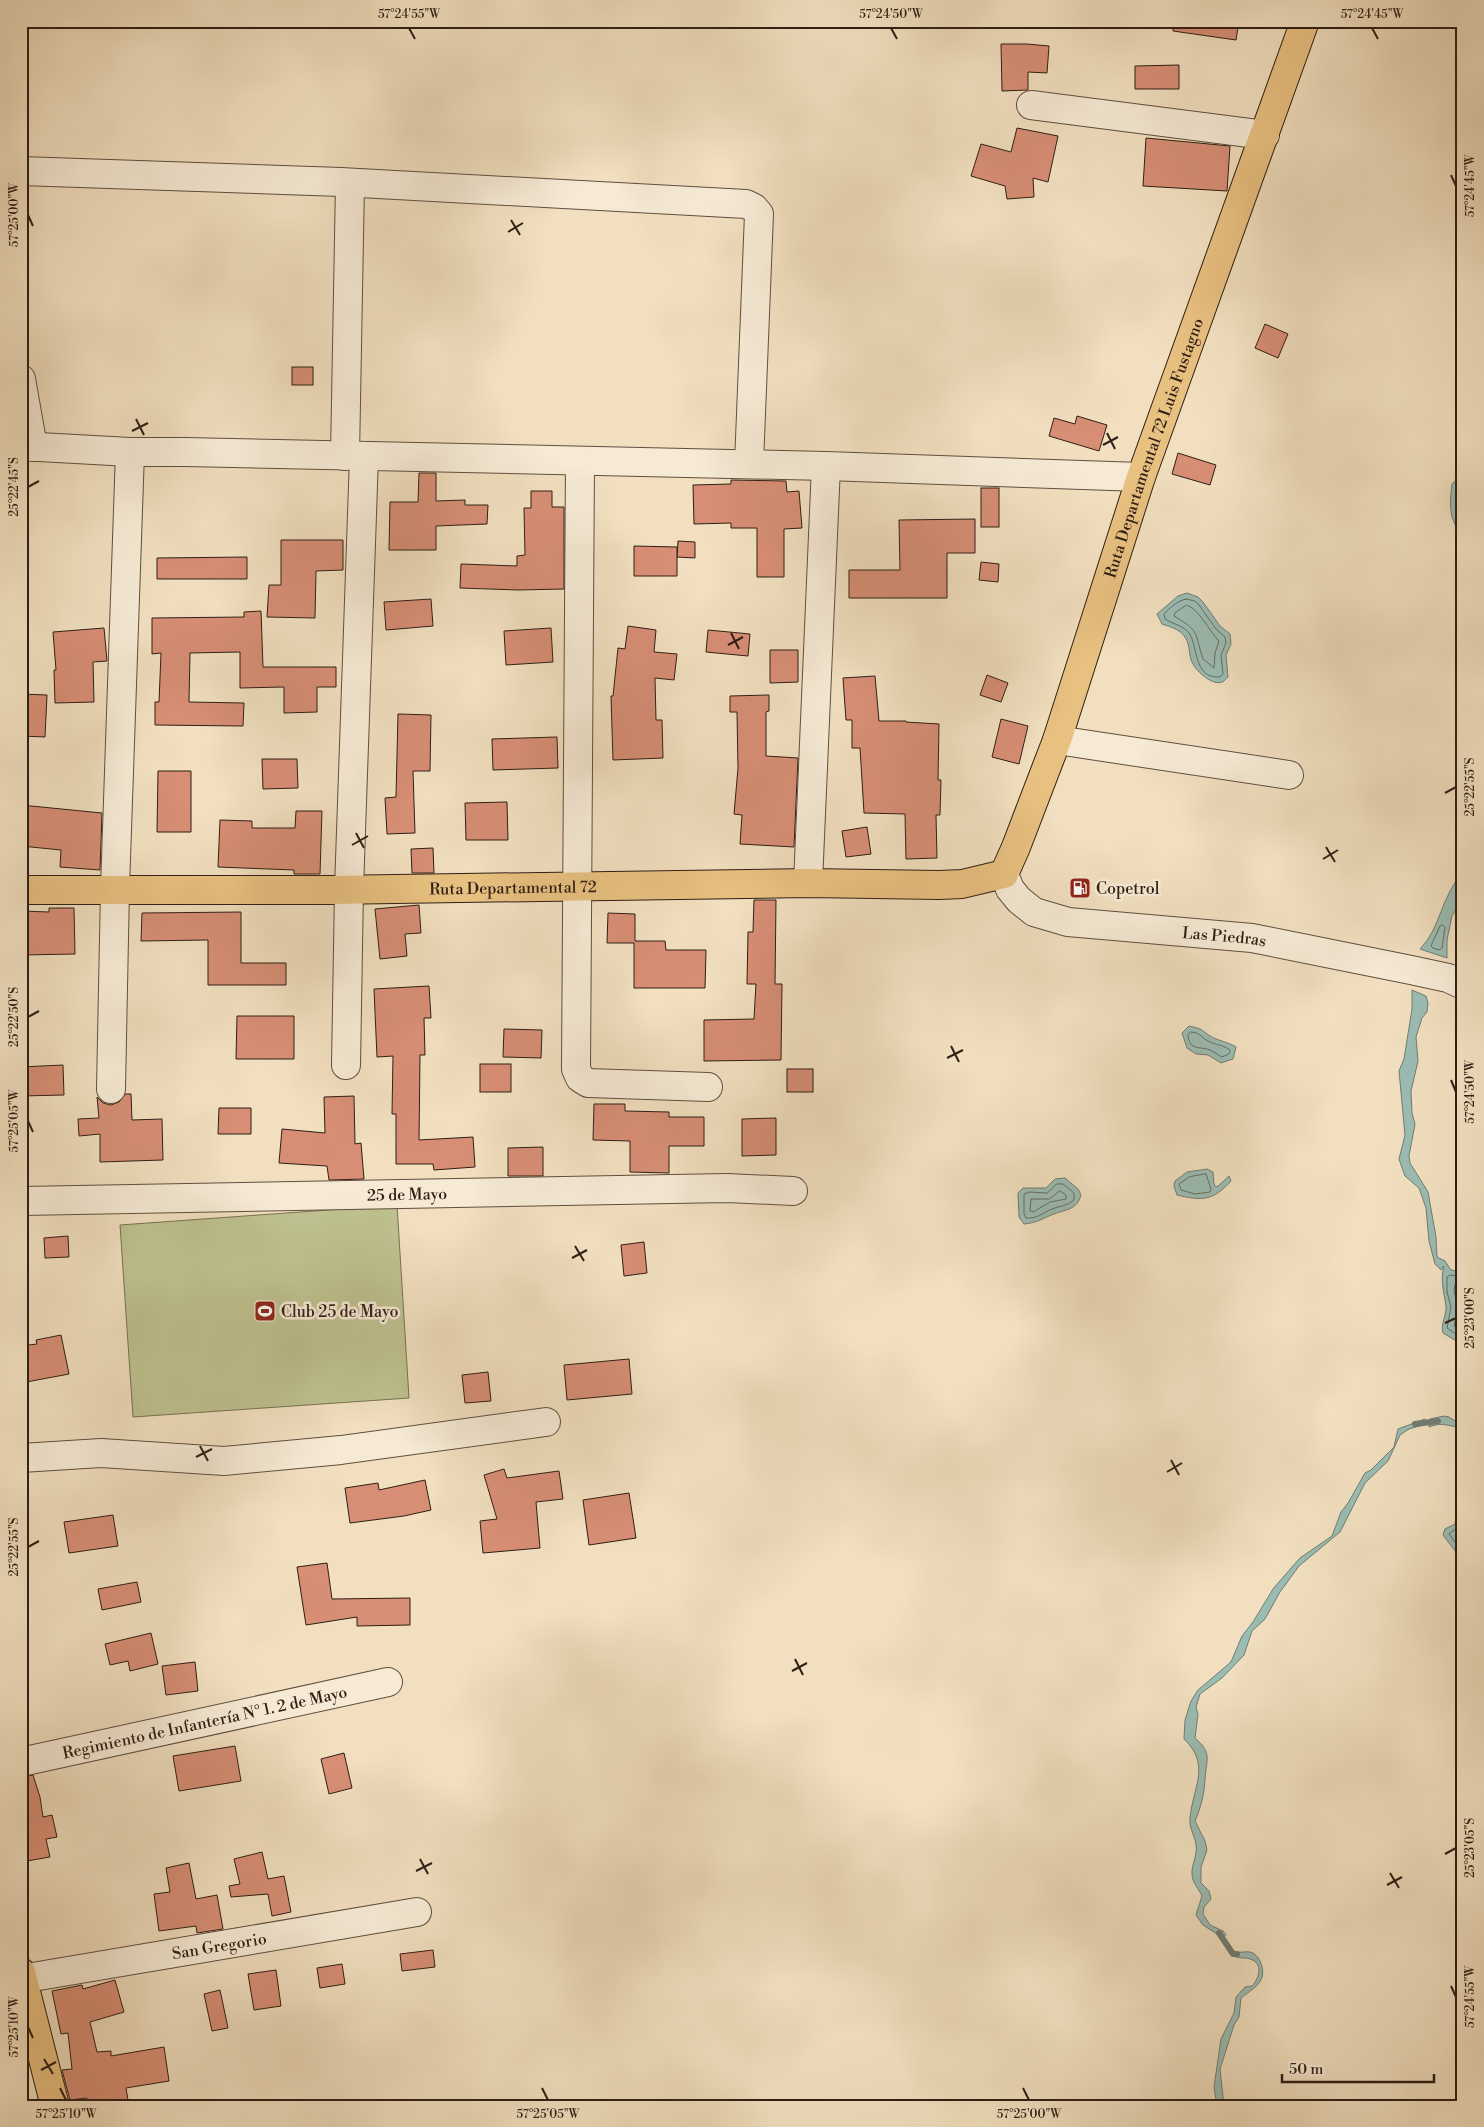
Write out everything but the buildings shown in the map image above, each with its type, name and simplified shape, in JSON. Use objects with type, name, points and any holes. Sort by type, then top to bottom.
[{"type":"main road","name":"Ruta Departamental 72 Luis Fustagno","points":[[1004,874],[1058,740],[1141,477],[1305,21]]},
{"type":"main road","name":"Ruta Departamental 72","points":[[21,890],[115,888],[349,889],[808,883],[940,886],[962,884],[1004,874]]},
{"type":"main road","points":[[22,1977],[55,2106]]},
{"type":"street","points":[[1031,106],[1265,135]]},
{"type":"street","points":[[21,171],[350,183],[746,204],[754,208],[759,214],[749,464]]},
{"type":"street","points":[[346,1065],[354,457],[350,183]]},
{"type":"street","points":[[21,379],[27,446],[130,452],[749,464],[1141,477]]},
{"type":"street","points":[[111,1089],[115,888],[130,452]]},
{"type":"street","points":[[580,461],[576,1069],[580,1078],[588,1083],[708,1087]]},
{"type":"street","points":[[808,883],[826,466]]},
{"type":"street","points":[[1058,740],[1289,775]]},
{"type":"street","name":"Las Piedras","points":[[1004,874],[1010,889],[1019,900],[1034,912],[1068,922],[1252,938],[1412,970],[1455,982]]},
{"type":"street","name":"25 de Mayo","points":[[21,1202],[718,1188],[793,1191]]},
{"type":"street","points":[[21,1458],[101,1453],[224,1461],[341,1450],[546,1422]]},
{"type":"street","name":"Regimiento de Infantería N° 1. 2 de Mayo","points":[[21,1762],[388,1682]]},
{"type":"street","name":"San Gregorio","points":[[22,1977],[417,1912]]},
{"type":"green space","name":"Club 25 de Mayo","points":[[397,1205],[409,1398],[133,1417],[120,1225]]},
{"type":"water","points":[[1463,474],[1463,489],[1457,497],[1456,512],[1463,529],[1463,538],[1451,512],[1450,499],[1452,484]]},
{"type":"water","points":[[1187,593],[1198,597],[1220,626],[1230,634],[1231,644],[1226,655],[1228,677],[1222,682],[1214,682],[1198,671],[1191,661],[1188,644],[1183,634],[1162,624],[1157,614],[1178,596]]},
{"type":"water","points":[[1463,873],[1463,898],[1452,916],[1447,940],[1447,958],[1420,949],[1427,941],[1450,891]]},
{"type":"water","points":[[1412,990],[1426,996],[1428,1003],[1427,1012],[1422,1018],[1416,1037],[1418,1061],[1411,1091],[1412,1113],[1415,1124],[1409,1156],[1410,1163],[1428,1192],[1436,1237],[1437,1257],[1445,1261],[1451,1270],[1463,1272],[1463,1345],[1443,1333],[1442,1326],[1446,1309],[1442,1281],[1444,1266],[1441,1270],[1435,1264],[1429,1241],[1426,1208],[1419,1188],[1405,1176],[1399,1159],[1405,1135],[1399,1071],[1404,1059],[1412,1009]]},
{"type":"water","points":[[1189,1026],[1236,1047],[1233,1059],[1221,1063],[1208,1055],[1196,1054],[1187,1048],[1182,1033]]},
{"type":"water","points":[[1207,1169],[1213,1172],[1214,1185],[1217,1187],[1229,1176],[1231,1181],[1225,1188],[1207,1198],[1177,1195],[1174,1186],[1175,1181],[1187,1172]]},
{"type":"water","points":[[1065,1178],[1078,1189],[1081,1195],[1077,1204],[1067,1210],[1024,1224],[1019,1217],[1018,1193],[1023,1188],[1046,1188],[1055,1179]]},
{"type":"water","points":[[1444,1416],[1457,1422],[1463,1420],[1463,1426],[1440,1424],[1429,1427],[1430,1419]]},
{"type":"water","points":[[1425,1419],[1423,1425],[1409,1429],[1400,1435],[1388,1461],[1365,1483],[1340,1532],[1299,1566],[1280,1592],[1265,1619],[1252,1631],[1244,1655],[1222,1678],[1200,1694],[1196,1707],[1198,1714],[1195,1738],[1204,1748],[1207,1762],[1201,1806],[1195,1821],[1205,1841],[1207,1850],[1201,1867],[1201,1883],[1209,1891],[1211,1899],[1204,1907],[1203,1914],[1210,1925],[1223,1931],[1226,1935],[1223,1938],[1203,1925],[1196,1915],[1202,1896],[1192,1875],[1196,1849],[1190,1822],[1199,1768],[1197,1758],[1184,1739],[1185,1720],[1191,1701],[1198,1690],[1231,1662],[1242,1636],[1273,1589],[1300,1558],[1332,1536],[1341,1512],[1365,1473],[1371,1470],[1394,1447],[1398,1429]]},
{"type":"water","points":[[1461,1512],[1463,1513],[1463,1564],[1456,1560],[1456,1552],[1443,1535],[1445,1529],[1455,1524],[1456,1518]]},
{"type":"water","points":[[1231,1952],[1255,1954],[1260,1961],[1263,1973],[1257,1985],[1241,1998],[1239,2017],[1234,2025],[1220,2069],[1224,2106],[1217,2106],[1214,2087],[1221,2039],[1234,2013],[1236,1997],[1245,1987],[1252,1986],[1257,1979],[1259,1971],[1259,1967],[1254,1961],[1234,1956]]},
{"type":"waterway","points":[[1415,1424],[1438,1421]]},
{"type":"waterway","points":[[1219,1933],[1233,1954],[1237,1954]]},
{"type":"place","name":"Copetrol","points":[[1080,888]]},
{"type":"place","name":"Club 25 de Mayo","points":[[265,1311]]}]
